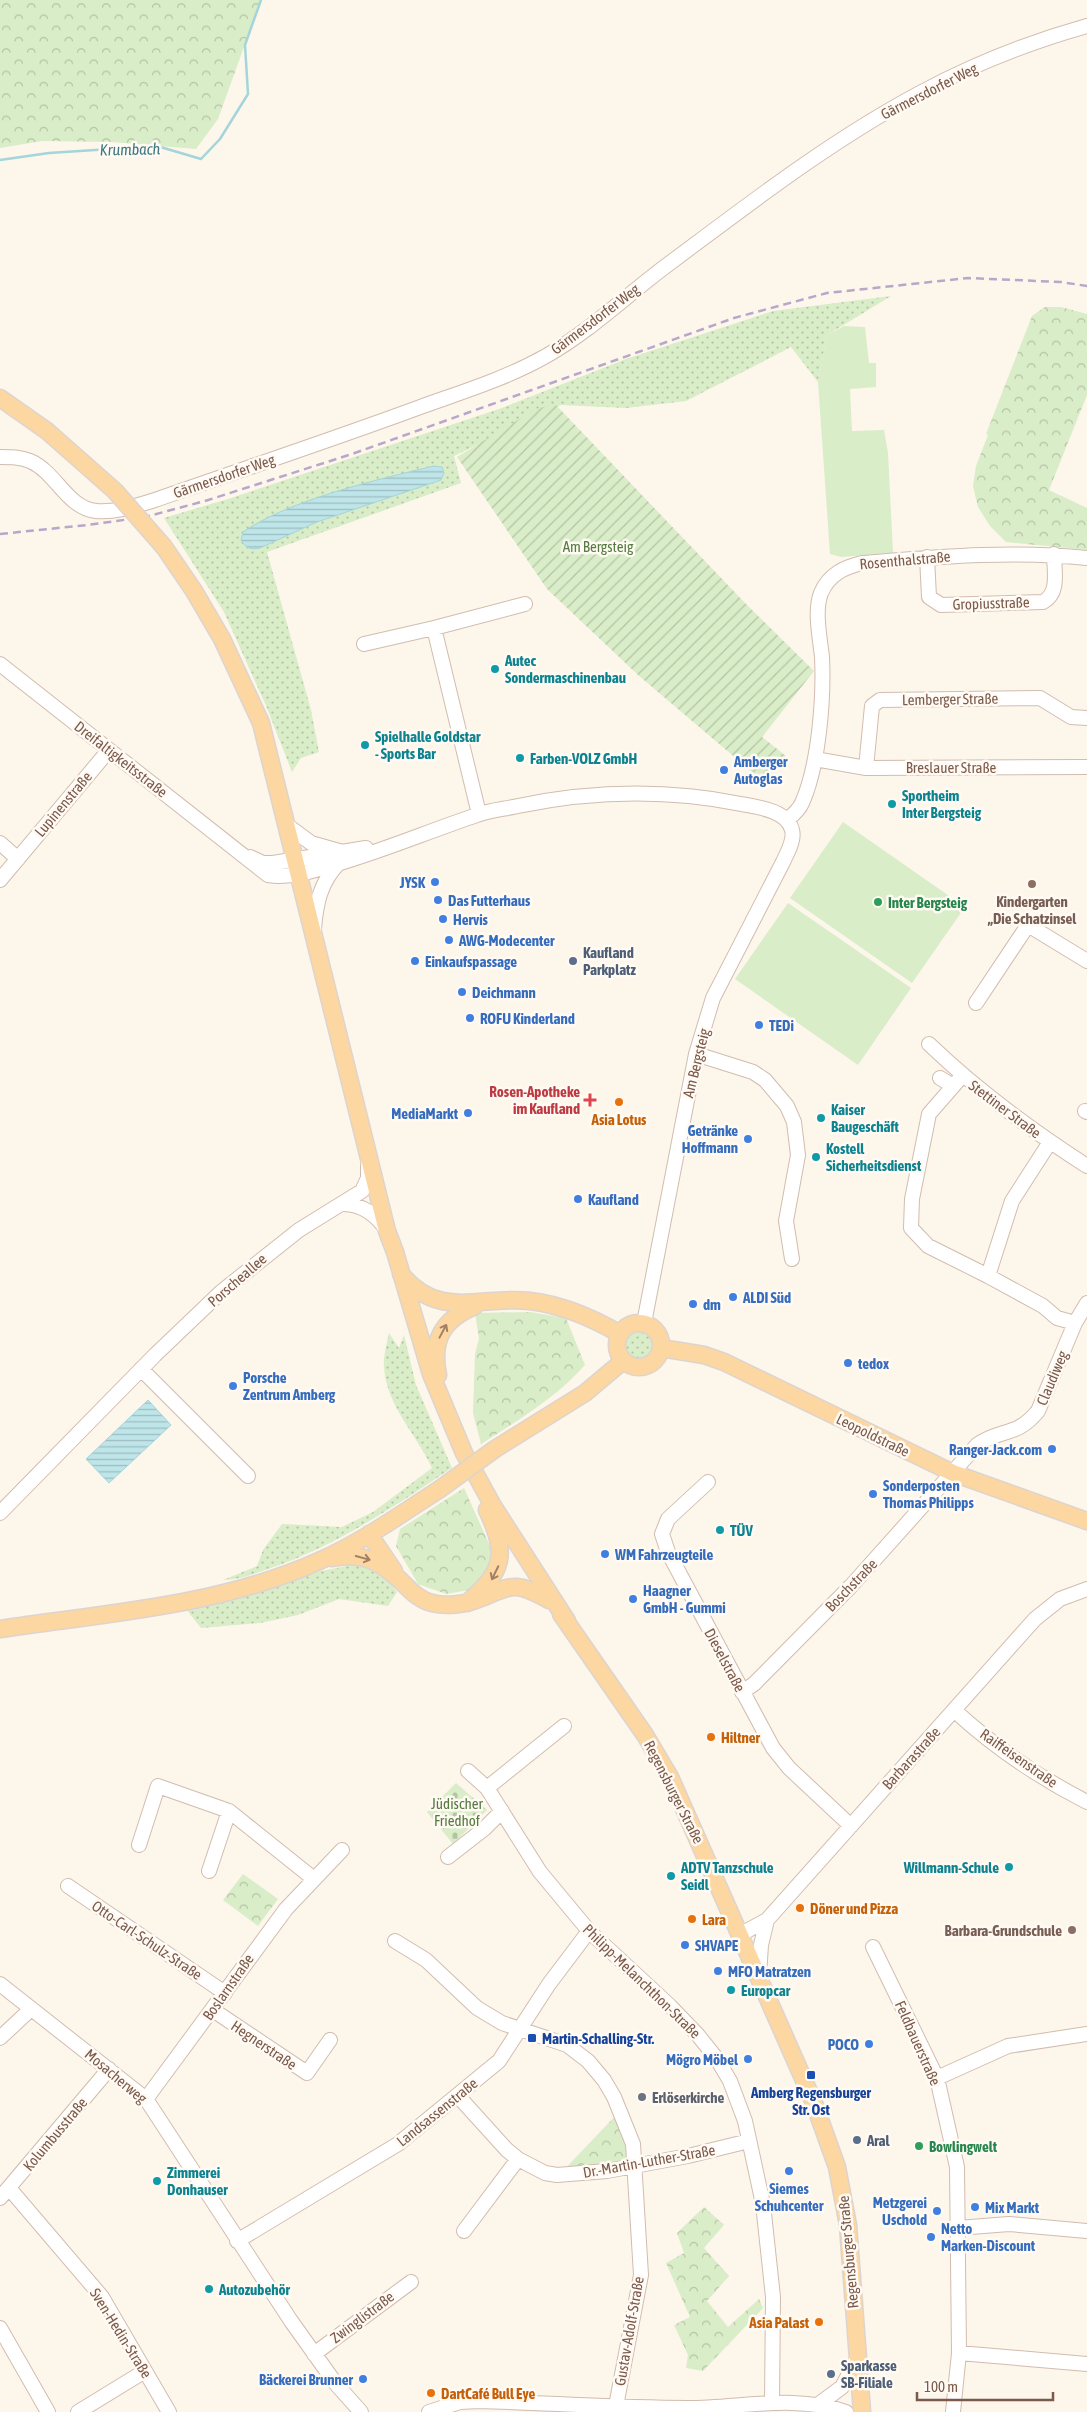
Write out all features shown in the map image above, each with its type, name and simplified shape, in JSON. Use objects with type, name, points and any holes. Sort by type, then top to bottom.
[{"type":"main road","points":[[0,398],[47,431],[114,491],[164,547],[194,591],[244,684],[260,723],[288,826],[388,1234],[418,1336],[446,1412],[464,1454],[493,1506],[567,1621]]},
{"type":"main road","points":[[388,1234],[390,1255],[412,1337],[434,1403],[480,1494],[497,1533],[500,1560],[491,1580],[467,1603]]},
{"type":"main road","points":[[401,1274],[414,1288],[439,1301],[462,1304],[507,1300],[552,1305],[587,1316],[620,1334]]},
{"type":"main road","points":[[446,1412],[437,1369],[436,1347],[443,1328],[453,1317],[484,1302]]},
{"type":"main road","points":[[644,1323],[655,1329],[659,1335],[661,1348],[659,1356],[648,1366],[633,1367],[623,1361],[618,1352],[617,1344],[620,1334],[627,1326],[644,1323]]},
{"type":"main road","name":"Leopoldstraße","points":[[661,1348],[704,1355],[724,1362],[953,1473],[1087,1521]]},
{"type":"main road","points":[[320,1561],[369,1534],[440,1489],[495,1449],[585,1393],[623,1361]]},
{"type":"main road","name":"Regensburger Straße","points":[[480,1494],[549,1600],[567,1621],[646,1734],[670,1777],[741,1934],[814,2103],[837,2167],[848,2225],[856,2358],[862,2412]]},
{"type":"main road","points":[[369,1534],[400,1580]]},
{"type":"main road","points":[[0,1629],[212,1596],[341,1556],[361,1556],[372,1561],[400,1580],[410,1590],[431,1603],[467,1603],[504,1588],[517,1587],[528,1589],[549,1600]]},
{"type":"street","name":"Gärmersdorfer Weg","points":[[0,456],[16,457],[32,462],[44,470],[77,503],[86,509],[98,512],[136,506],[375,424],[518,370],[548,355],[578,335],[695,244],[802,167],[872,121],[920,93],[970,69],[1054,36],[1087,26]]},
{"type":"street","name":"Rosenthalstraße","points":[[787,820],[802,804],[815,759],[820,719],[822,660],[819,612],[820,594],[827,582],[843,568],[862,562],[989,554],[1054,554],[1087,558]]},
{"type":"street","name":"Gropiusstraße","points":[[927,557],[929,597],[942,605],[1043,602],[1050,598],[1054,592],[1054,554]]},
{"type":"street","points":[[364,644],[525,604]]},
{"type":"street","points":[[434,628],[479,814]]},
{"type":"street","name":"Dreifaltigkeitsstraße","points":[[0,664],[242,854],[260,871],[278,877],[298,867]]},
{"type":"street","name":"Lemberger Straße","points":[[866,768],[872,706],[880,700],[1040,698],[1071,717],[1087,718]]},
{"type":"street","name":"Lupinenstraße","points":[[0,880],[109,750]]},
{"type":"street","name":"Breslauer Straße","points":[[815,759],[866,768],[1087,767]]},
{"type":"street","points":[[298,867],[338,864],[380,852],[479,814],[578,796],[628,793],[674,795],[730,802],[774,812],[787,820]]},
{"type":"street","name":"Am Bergsteig","points":[[644,1323],[696,1054],[713,998],[784,862],[792,840],[792,830],[787,820]]},
{"type":"street","points":[[288,826],[311,843],[345,852]]},
{"type":"street","points":[[0,843],[18,859]]},
{"type":"street","points":[[298,867],[345,852],[392,846]]},
{"type":"street","points":[[314,932],[319,895],[329,874],[338,864]]},
{"type":"street","points":[[976,1003],[1028,925],[1087,961]]},
{"type":"street","name":"Stettiner Straße","points":[[929,1044],[958,1081],[1087,1166]]},
{"type":"street","points":[[696,1054],[753,1072],[765,1080],[788,1106],[794,1122],[798,1155],[786,1221],[792,1259]]},
{"type":"street","points":[[940,1078],[958,1081]]},
{"type":"street","points":[[958,1081],[929,1114],[912,1199],[911,1228],[928,1246],[1043,1306],[1061,1310],[1075,1323]]},
{"type":"street","points":[[988,1276],[1012,1201],[1050,1142]]},
{"type":"street","name":"Porscheallee","points":[[0,1514],[190,1321],[255,1264],[299,1230],[358,1195],[366,1185],[368,1178],[368,1152]]},
{"type":"street","points":[[344,1204],[354,1204],[371,1212],[388,1234]]},
{"type":"street","name":"Claudiweg","points":[[953,1473],[985,1440],[1019,1429],[1028,1423],[1038,1411],[1075,1323],[1087,1303]]},
{"type":"street","points":[[141,1369],[248,1476]]},
{"type":"street","name":"Boschstraße","points":[[742,1692],[754,1684],[852,1586],[931,1498],[945,1479],[953,1473]]},
{"type":"street","name":"Dieselstraße","points":[[708,1482],[668,1519],[662,1534],[668,1552],[773,1748],[789,1768],[851,1826]]},
{"type":"street","name":"Barbarastraße","points":[[741,1934],[767,1920],[1035,1619],[1060,1599],[1087,1589]]},
{"type":"street","name":"Raiffeisenstraße","points":[[954,1710],[1025,1765],[1087,1802]]},
{"type":"street","points":[[487,1788],[564,1726]]},
{"type":"street","name":"Philipp-Melanchthon-Straße","points":[[468,1771],[487,1788],[540,1872],[589,1931],[670,2006],[712,2052],[736,2094],[763,2204],[773,2298],[772,2403]]},
{"type":"street","points":[[139,1845],[158,1786],[229,1811],[314,1878]]},
{"type":"street","points":[[209,1871],[229,1811]]},
{"type":"street","points":[[448,1857],[484,1829],[502,1811]]},
{"type":"street","name":"Boslarnstraße","points":[[146,2099],[213,2010],[252,1952],[286,1909],[342,1850]]},
{"type":"street","name":"Otto-Carl-Schulz-Straße","points":[[68,1886],[225,1993]]},
{"type":"street","points":[[759,1975],[761,1945],[767,1920]]},
{"type":"street","name":"Landsassenstraße","points":[[237,2241],[398,2144],[499,2061],[549,1984],[589,1931]]},
{"type":"street","name":"Gustav-Adolf-Straße","points":[[395,1942],[426,1960],[477,2008],[502,2023],[567,2045],[588,2061],[604,2080],[614,2097],[630,2136],[634,2166],[640,2275],[616,2406]]},
{"type":"street","name":"Feldbauerstraße","points":[[873,1947],[937,2078],[957,2167],[959,2353],[953,2412]]},
{"type":"street","name":"Mosacherweg","points":[[0,1984],[146,2099],[237,2241],[314,2354],[336,2384],[361,2412]]},
{"type":"street","points":[[0,2038],[31,2009]]},
{"type":"street","name":"Hegnerstraße","points":[[213,2010],[307,2074],[330,2040]]},
{"type":"street","points":[[937,2078],[1008,2046],[1087,2034]]},
{"type":"street","name":"Kolumbusstraße","points":[[5,2193],[109,2069]]},
{"type":"street","name":"Dr.-Martin-Luther-Straße","points":[[458,2096],[507,2150],[518,2159],[545,2172],[557,2175],[607,2171],[688,2156],[749,2141]]},
{"type":"street","points":[[464,2231],[518,2159]]},
{"type":"street","name":"Sven-Hedin-Straße","points":[[5,2193],[102,2297],[169,2412]]},
{"type":"street","points":[[958,2228],[1009,2224],[1087,2231]]},
{"type":"street","name":"Zwinglistraße","points":[[314,2354],[411,2282]]},
{"type":"street","points":[[0,2328],[48,2412]]},
{"type":"street","points":[[959,2353],[1087,2364]]},
{"type":"street","points":[[819,2404],[842,2387],[856,2358]]},
{"type":"street","points":[[78,2412],[144,2371]]},
{"type":"street","points":[[429,2412],[460,2402],[480,2400],[616,2406],[656,2410],[747,2408],[772,2403],[819,2404],[846,2412]]},
{"type":"green space","points":[[0,0],[261,0],[218,119],[196,149],[112,142],[42,141],[0,148]]},
{"type":"green space","points":[[891,296],[827,335],[818,382],[791,347],[686,401],[626,408],[561,405],[454,456],[461,483],[267,552],[311,710],[319,752],[301,758],[292,772],[267,708],[224,612],[164,518],[228,499],[499,409],[626,359],[773,311]]},
{"type":"green space","points":[[1045,307],[1061,307],[1087,314],[1087,395],[1049,490],[1087,508],[1087,550],[1006,542],[990,526],[978,507],[973,486],[976,466],[988,435],[986,434],[1032,316]]},
{"type":"green space","points":[[844,326],[865,327],[869,363],[876,363],[876,387],[850,389],[852,431],[884,430],[888,453],[893,553],[841,557],[830,554],[818,382],[827,335]]},
{"type":"green space","name":"Am Bergsteig","points":[[555,404],[745,603],[814,671],[762,737],[786,756],[765,783],[638,675],[547,589],[457,457],[536,409]]},
{"type":"green space","name":"Inter Bergsteig","points":[[843,822],[965,907],[912,983],[790,898]]},
{"type":"green space","points":[[788,903],[911,988],[858,1065],[735,979]]},
{"type":"green space","points":[[530,1312],[566,1318],[585,1365],[549,1398],[481,1444],[473,1413],[475,1354],[479,1338],[475,1313]]},
{"type":"green space","points":[[638,1328],[650,1333],[655,1345],[650,1357],[638,1362],[626,1357],[621,1345],[626,1333]]},
{"type":"green space","points":[[389,1333],[399,1348],[404,1335],[416,1385],[452,1468],[387,1511],[342,1537],[295,1559],[253,1574],[223,1580],[257,1566],[263,1550],[282,1524],[342,1527],[373,1512],[432,1468],[390,1394],[384,1363]]},
{"type":"green space","points":[[464,1488],[490,1546],[490,1570],[474,1589],[446,1594],[418,1584],[396,1546],[400,1529]]},
{"type":"green space","points":[[357,1564],[387,1578],[397,1592],[388,1606],[339,1599],[298,1615],[260,1623],[201,1628],[186,1609],[311,1573]]},
{"type":"green space","name":"Jüdischer Friedhof","points":[[456,1783],[487,1810],[453,1844],[427,1812]]},
{"type":"green space","points":[[243,1874],[278,1899],[258,1926],[223,1900]]},
{"type":"green space","points":[[619,2112],[633,2165],[560,2174]]},
{"type":"green space","points":[[704,2207],[724,2225],[704,2248],[729,2276],[707,2301],[728,2327],[759,2299],[763,2308],[703,2371],[686,2368],[688,2355],[674,2325],[690,2317],[666,2263],[684,2253],[677,2233]]},
{"type":"water","points":[[434,466],[442,467],[444,473],[441,480],[317,522],[260,548],[249,548],[241,540],[243,532],[262,521],[309,500],[362,484]]},
{"type":"water","points":[[148,1400],[171,1425],[109,1483],[86,1459]]},
{"type":"waterway","name":"Krumbach","points":[[0,160],[49,153],[157,146],[201,159],[220,139],[248,94],[245,45],[261,0]]},
{"type":"railway","points":[[0,534],[145,517],[205,501],[352,454],[734,318],[827,293],[968,278],[1061,282],[1087,286]]},
{"type":"place","name":"Autec Sondermaschinenbau","points":[[495,669]]},
{"type":"place","name":"Spielhalle Goldstar - Sports Bar","points":[[365,745]]},
{"type":"place","name":"Farben-VOLZ GmbH","points":[[520,758]]},
{"type":"place","name":"Amberger Autoglas","points":[[724,770]]},
{"type":"place","name":"Sportheim Inter Bergsteig","points":[[892,804]]},
{"type":"place","name":"JYSK","points":[[435,882]]},
{"type":"place","name":"Kindergarten „Die Schatzinsel","points":[[1032,884]]},
{"type":"place","name":"Das Futterhaus","points":[[438,900]]},
{"type":"place","name":"Inter Bergsteig","points":[[878,902]]},
{"type":"place","name":"Hervis","points":[[443,919]]},
{"type":"place","name":"AWG-Modecenter","points":[[449,940]]},
{"type":"place","name":"Einkaufspassage","points":[[415,961]]},
{"type":"place","name":"Kaufland Parkplatz","points":[[573,961]]},
{"type":"place","name":"Deichmann","points":[[462,992]]},
{"type":"place","name":"ROFU Kinderland","points":[[470,1018]]},
{"type":"place","name":"TEDi","points":[[759,1025]]},
{"type":"place","name":"Rosen-Apotheke im Kaufland","points":[[590,1100]]},
{"type":"place","name":"Asia Lotus","points":[[619,1102]]},
{"type":"place","name":"MediaMarkt","points":[[468,1113]]},
{"type":"place","name":"Kaiser Baugeschäft","points":[[821,1118]]},
{"type":"place","name":"Getränke Hoffmann","points":[[748,1139]]},
{"type":"place","name":"Kostell Sicherheitsdienst","points":[[816,1157]]},
{"type":"place","name":"Kaufland","points":[[578,1199]]},
{"type":"place","name":"ALDI Süd","points":[[733,1297]]},
{"type":"place","name":"dm","points":[[693,1304]]},
{"type":"place","name":"tedox","points":[[848,1363]]},
{"type":"place","name":"Porsche Zentrum Amberg","points":[[233,1386]]},
{"type":"place","name":"Ranger-Jack.com","points":[[1052,1449]]},
{"type":"place","name":"Sonderposten Thomas Philipps","points":[[873,1494]]},
{"type":"place","name":"TÜV","points":[[720,1530]]},
{"type":"place","name":"WM Fahrzeugteile","points":[[605,1554]]},
{"type":"place","name":"Haagner GmbH - Gummi","points":[[633,1599]]},
{"type":"place","name":"Hiltner","points":[[711,1737]]},
{"type":"place","name":"Willmann-Schule","points":[[1009,1867]]},
{"type":"place","name":"ADTV Tanzschule Seidl","points":[[671,1876]]},
{"type":"place","name":"Döner und Pizza","points":[[800,1908]]},
{"type":"place","name":"Lara","points":[[692,1919]]},
{"type":"place","name":"Barbara-Grundschule","points":[[1072,1930]]},
{"type":"place","name":"SHVAPE","points":[[685,1945]]},
{"type":"place","name":"MFO Matratzen","points":[[718,1971]]},
{"type":"place","name":"Europcar","points":[[731,1990]]},
{"type":"place","name":"Martin-Schalling-Str.","points":[[532,2038]]},
{"type":"place","name":"POCO","points":[[869,2044]]},
{"type":"place","name":"Mögro Möbel","points":[[748,2059]]},
{"type":"place","name":"Amberg Regensburger Str. Ost","points":[[811,2075]]},
{"type":"place","name":"Erlöserkirche","points":[[642,2097]]},
{"type":"place","name":"Aral","points":[[857,2140]]},
{"type":"place","name":"Bowlingwelt","points":[[919,2146]]},
{"type":"place","name":"Siemes Schuhcenter","points":[[789,2171]]},
{"type":"place","name":"Zimmerei Donhauser","points":[[157,2181]]},
{"type":"place","name":"Mix Markt","points":[[975,2207]]},
{"type":"place","name":"Metzgerei Uschold","points":[[937,2211]]},
{"type":"place","name":"Netto Marken-Discount","points":[[931,2237]]},
{"type":"place","name":"Autozubehör","points":[[209,2289]]},
{"type":"place","name":"Asia Palast","points":[[819,2322]]},
{"type":"place","name":"Sparkasse SB-Filiale","points":[[831,2374]]},
{"type":"place","name":"Bäckerei Brunner","points":[[363,2379]]},
{"type":"place","name":"DartCafé Bull Eye","points":[[431,2393]]}]
